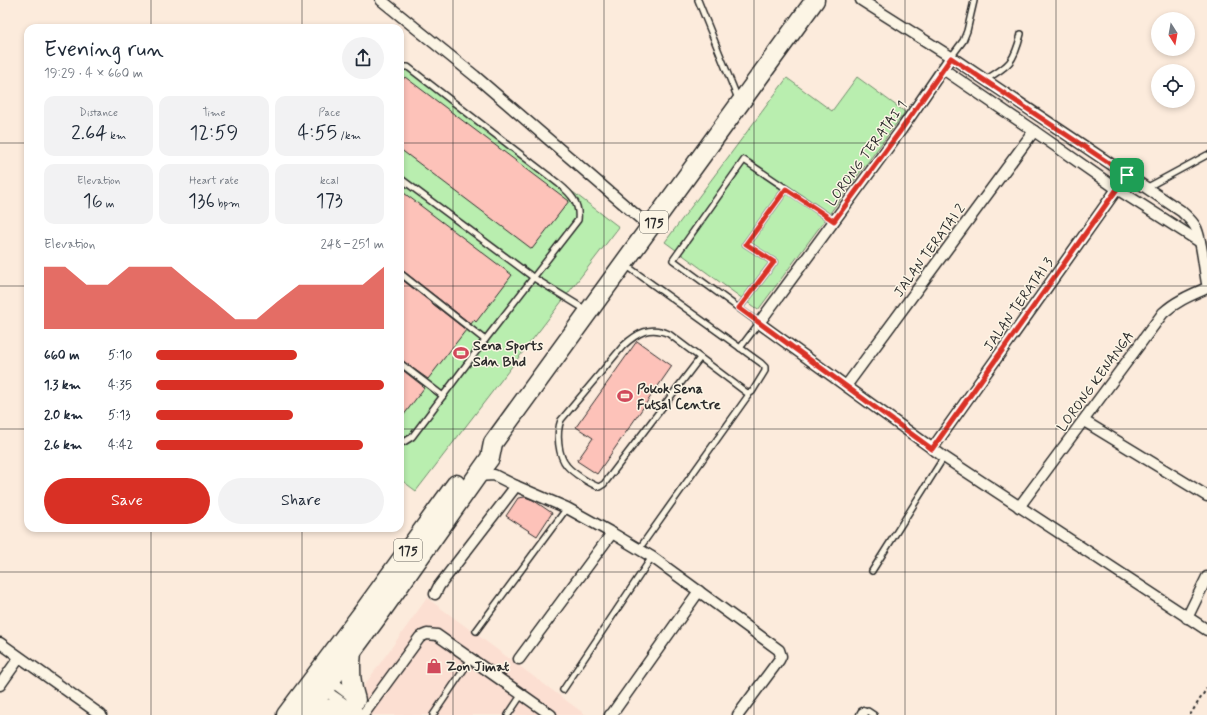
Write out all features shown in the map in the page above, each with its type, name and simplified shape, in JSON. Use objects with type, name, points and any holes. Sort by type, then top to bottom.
[{"type":"highway","name":"175","points":[[307,712],[321,685],[327,660],[480,451],[493,443],[815,0]]},
{"type":"highway","name":"175","points":[[286,715],[321,685],[352,651],[486,471],[493,443]]},
{"type":"highway","points":[[307,712],[334,708],[357,710],[352,689],[352,651]]},
{"type":"street","points":[[381,0],[475,76],[650,227]]},
{"type":"street","points":[[861,0],[1181,211],[1196,228],[1207,283]]},
{"type":"street","name":"LORONG TERATAI 1","points":[[759,323],[901,130],[951,58]]},
{"type":"street","points":[[943,69],[1117,189],[1200,242]]},
{"type":"street","name":"JALAN TERATAI 2","points":[[846,386],[1034,131]]},
{"type":"street","name":"JALAN TERATAI 3","points":[[932,449],[1127,175]]},
{"type":"street","name":"LORONG KENANGA","points":[[1019,507],[1163,313],[1172,304],[1207,288]]},
{"type":"street","points":[[759,323],[932,449],[1207,630]]},
{"type":"street","points":[[1084,421],[1207,496]]},
{"type":"street","points":[[486,471],[567,508],[639,549],[776,648],[780,652],[781,656],[779,660],[738,715]]},
{"type":"street","points":[[436,594],[439,586],[516,486]]},
{"type":"street","points":[[519,659],[612,533]]},
{"type":"street","points":[[1187,618],[1207,577]]},
{"type":"street","points":[[610,715],[699,591]]},
{"type":"street","points":[[357,710],[377,696],[420,637],[432,634],[437,635],[551,715]]},
{"type":"street","points":[[0,643],[101,715]]},
{"type":"street","points":[[0,685],[19,658]]},
{"type":"street","points":[[321,685],[349,707],[357,710]]},
{"type":"street","points":[[357,710],[363,703],[366,703],[377,696]]},
{"type":"lane","points":[[698,0],[739,104]]},
{"type":"lane","points":[[951,58],[968,31],[974,1]]},
{"type":"lane","points":[[984,81],[1002,70],[1010,62],[1016,52],[1021,34]]},
{"type":"lane","points":[[404,67],[408,67],[559,184],[570,194],[579,211],[578,220],[412,437],[404,442]]},
{"type":"lane","points":[[1146,188],[1207,155]]},
{"type":"lane","points":[[740,348],[759,323],[673,260],[744,160],[834,221]]},
{"type":"lane","points":[[404,181],[534,278],[588,312]]},
{"type":"lane","points":[[739,308],[774,262],[746,244],[786,189]]},
{"type":"lane","points":[[624,264],[761,363],[765,369],[764,374],[755,388],[639,549]]},
{"type":"lane","points":[[404,276],[485,340]]},
{"type":"lane","points":[[700,358],[604,484],[599,487],[592,485],[568,467],[558,441],[558,432],[561,420],[622,346],[630,339],[647,330],[656,329],[669,334],[746,393],[750,393]]},
{"type":"lane","points":[[404,366],[443,396]]},
{"type":"lane","points":[[872,571],[944,457]]},
{"type":"lane","points":[[476,631],[567,508]]},
{"type":"lane","points":[[563,690],[652,557]]},
{"type":"lane","points":[[433,715],[471,659]]},
{"type":"lane","points":[[508,715],[522,694]]},
{"type":"lane","points":[[863,714],[868,711],[874,715]]},
{"type":"path","points":[[1190,715],[1207,688]]},
{"type":"shaded area","points":[[427,598],[586,715],[343,715]]},
{"type":"green space","name":"Sena Sports Sdn Bhd","points":[[404,64],[619,227],[416,491],[404,482]]},
{"type":"green space","points":[[857,77],[905,112],[758,310],[665,242],[787,78],[832,111]]},
{"type":"building","points":[[405,77],[569,201],[532,249],[404,152]]},
{"type":"building","points":[[404,193],[512,275],[476,322],[474,320],[471,324],[404,272]]},
{"type":"building","points":[[404,281],[466,330],[428,379],[404,362]]},
{"type":"building","name":"Pokok Sena Futsal Centre","points":[[637,341],[672,366],[597,474],[577,461],[593,438],[576,427]]},
{"type":"building","points":[[404,371],[424,388],[404,415]]},
{"type":"building","points":[[525,497],[533,500],[552,513],[537,536],[506,516],[518,498]]},
{"type":"place","name":"Sena Sports Sdn Bhd","points":[[461,353]]},
{"type":"place","name":"Pokok Sena Futsal Centre","points":[[625,396]]},
{"type":"place","name":"Zon Jimat","points":[[434,666]]},
{"type":"route","points":[[951,58],[1127,175],[932,449],[739,308],[774,262],[746,244],[786,189],[834,221],[901,130],[951,58]]}]
